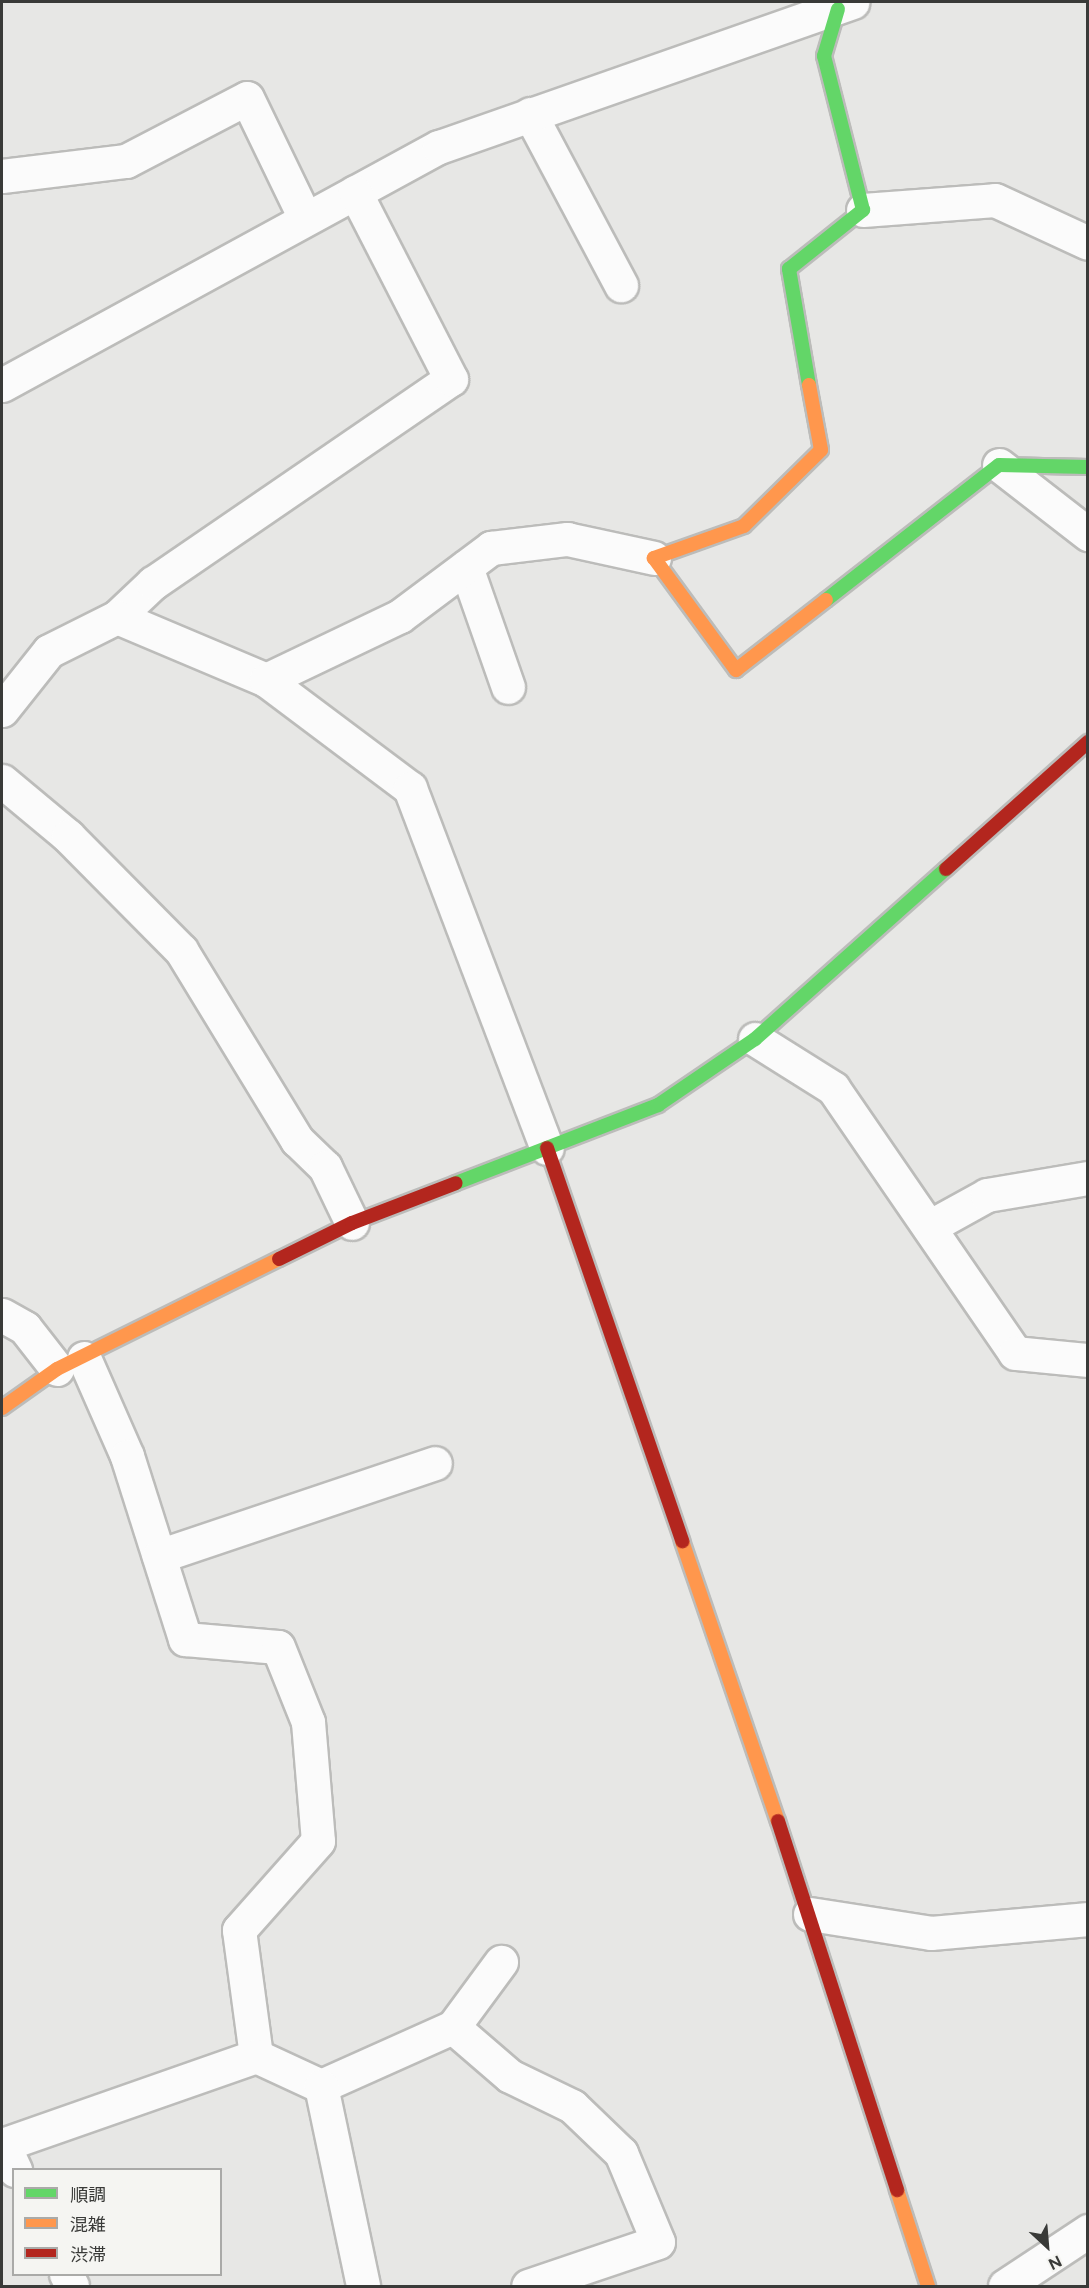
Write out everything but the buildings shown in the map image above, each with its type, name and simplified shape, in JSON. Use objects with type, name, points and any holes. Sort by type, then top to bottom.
[{"type":"street","points":[[2,386],[305,218],[439,147],[845,5]]},
{"type":"street","points":[[845,5],[824,56],[863,210]]},
{"type":"street","points":[[2,176],[126,161],[247,98],[305,218]]},
{"type":"street","points":[[530,114],[621,285]]},
{"type":"street","points":[[2,710],[49,651],[117,618],[153,583],[451,379],[355,192]]},
{"type":"street","points":[[266,680],[400,616],[491,548],[567,539],[654,558],[744,526],[821,450],[789,269],[863,210],[995,200],[1088,243]]},
{"type":"street","points":[[654,558],[736,670],[999,465],[1088,467]]},
{"type":"street","points":[[999,465],[1088,534]]},
{"type":"street","points":[[466,567],[508,687]]},
{"type":"street","points":[[117,618],[266,680],[410,788],[547,1148],[810,1914],[928,2286]]},
{"type":"street","points":[[2,1408],[71,1363],[352,1223],[658,1105],[755,1039],[1088,742]]},
{"type":"street","points":[[2,781],[68,836],[181,950],[297,1140],[325,1167],[352,1223]]},
{"type":"street","points":[[755,1039],[833,1088],[1015,1353],[1088,1360]]},
{"type":"street","points":[[928,1227],[987,1195],[1088,1178]]},
{"type":"street","points":[[2,1315],[26,1328],[71,1363],[127,1456],[185,1638],[278,1647],[308,1722],[318,1841],[239,1930],[256,2056]]},
{"type":"street","points":[[159,1556],[435,1463]]},
{"type":"street","points":[[810,1914],[931,1934],[1088,1919]]},
{"type":"street","points":[[7,2153],[256,2056],[321,2086],[453,2027],[501,1962]]},
{"type":"street","points":[[453,2027],[510,2076],[572,2106],[621,2153],[658,2242],[528,2286]]},
{"type":"street","points":[[321,2086],[363,2286]]},
{"type":"street","points":[[1005,2286],[1088,2231]]},
{"type":"traffic: fast","points":[[809,385],[789,269],[863,210],[824,56],[838,9]]},
{"type":"traffic: fast","points":[[826,600],[999,465],[1088,467]]},
{"type":"traffic: fast","points":[[456,1183],[658,1105],[755,1039],[946,869]]},
{"type":"traffic: slow","points":[[809,385],[821,450],[744,526],[654,558],[736,670],[826,600]]},
{"type":"traffic: slow","points":[[2,1408],[57,1369],[279,1259]]},
{"type":"traffic: slow","points":[[682,1541],[778,1821]]},
{"type":"traffic: slow","points":[[897,2190],[928,2286]]},
{"type":"traffic: jam","points":[[946,869],[1088,742]]},
{"type":"traffic: jam","points":[[547,1148],[682,1541]]},
{"type":"traffic: jam","points":[[279,1259],[352,1223],[456,1183]]},
{"type":"traffic: jam","points":[[778,1821],[897,2190]]}]
